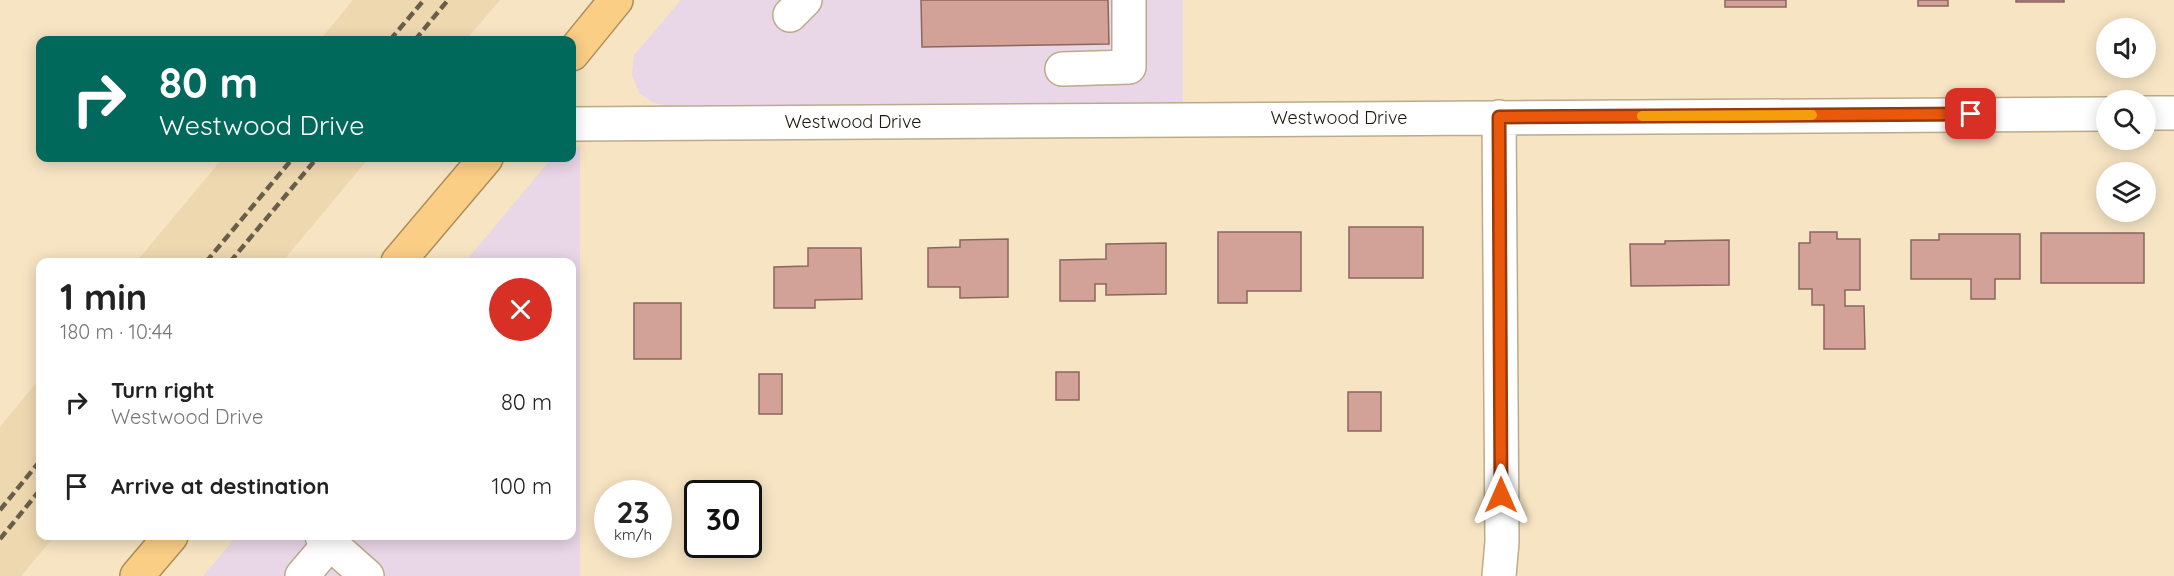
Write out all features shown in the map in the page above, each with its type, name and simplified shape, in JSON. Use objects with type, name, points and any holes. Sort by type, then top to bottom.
[{"type":"highway","points":[[576,49],[616,0]]},
{"type":"highway","points":[[402,258],[483,162]]},
{"type":"highway","points":[[138,576],[168,540]]},
{"type":"street","points":[[1062,69],[1129,67],[1129,0]]},
{"type":"street","points":[[2156,113],[2174,113]]},
{"type":"street","name":"Westwood Drive","points":[[576,124],[2096,114]]},
{"type":"street","points":[[1499,117],[1502,542],[1499,576]]},
{"type":"street","points":[[302,576],[325,540]]},
{"type":"street","points":[[327,540],[367,576]]},
{"type":"shaded area","points":[[353,0],[500,0],[469,36],[323,36]]},
{"type":"shaded area","points":[[681,0],[1183,0],[1183,106],[672,109],[652,102],[639,93],[632,75],[634,55]]},
{"type":"shaded area","points":[[580,146],[580,576],[203,576],[234,540],[576,540],[576,258],[468,258],[549,162],[576,162],[576,148]]},
{"type":"shaded area","points":[[220,162],[366,162],[285,258],[139,258]]},
{"type":"shaded area","points":[[36,383],[36,540],[52,540],[21,576],[0,576],[0,427]]},
{"type":"building","points":[[921,0],[1108,0],[1109,44],[922,47]]},
{"type":"building","points":[[1725,0],[1786,0],[1786,7],[1725,7]]},
{"type":"building","points":[[1918,0],[1948,0],[1948,6],[1918,6]]},
{"type":"building","points":[[2016,0],[2064,0],[2064,2],[2016,2]]},
{"type":"building","points":[[1349,227],[1423,227],[1423,278],[1349,278]]},
{"type":"building","points":[[1218,232],[1301,232],[1301,291],[1247,291],[1247,303],[1218,303]]},
{"type":"building","points":[[1810,232],[1837,232],[1837,239],[1860,239],[1860,290],[1845,290],[1845,306],[1864,306],[1865,349],[1824,349],[1824,305],[1812,305],[1812,289],[1799,289],[1799,243],[1810,243]]},
{"type":"building","points":[[2041,233],[2144,233],[2144,283],[2041,283]]},
{"type":"building","points":[[1939,234],[2020,234],[2020,279],[1995,279],[1995,299],[1971,299],[1971,279],[1911,279],[1911,240],[1939,240]]},
{"type":"building","points":[[1008,239],[1008,297],[960,298],[960,287],[928,287],[928,248],[960,247],[960,240]]},
{"type":"building","points":[[1729,240],[1729,285],[1631,286],[1630,244]]},
{"type":"building","points":[[1166,243],[1166,294],[1106,295],[1106,284],[1095,284],[1095,301],[1060,301],[1060,260],[1106,259],[1106,244]]},
{"type":"building","points":[[808,248],[861,248],[862,299],[815,300],[815,308],[774,308],[774,267],[808,266]]},
{"type":"building","points":[[634,303],[681,303],[681,359],[634,359]]},
{"type":"building","points":[[1056,372],[1079,372],[1079,400],[1056,400]]},
{"type":"building","points":[[759,374],[782,374],[782,414],[759,414]]},
{"type":"building","points":[[1348,392],[1381,392],[1381,431],[1348,431]]},
{"type":"railway","points":[[393,36],[424,0]]},
{"type":"railway","points":[[418,36],[448,0]]},
{"type":"railway","points":[[209,258],[290,162]]},
{"type":"railway","points":[[233,258],[314,162]]},
{"type":"railway","points":[[0,510],[36,466]]},
{"type":"railway","points":[[0,539],[36,495]]},
{"type":"slow traffic","points":[[1642,116],[1812,115]]},
{"type":"route","points":[[1501,495],[1499,117],[1971,114]]}]
